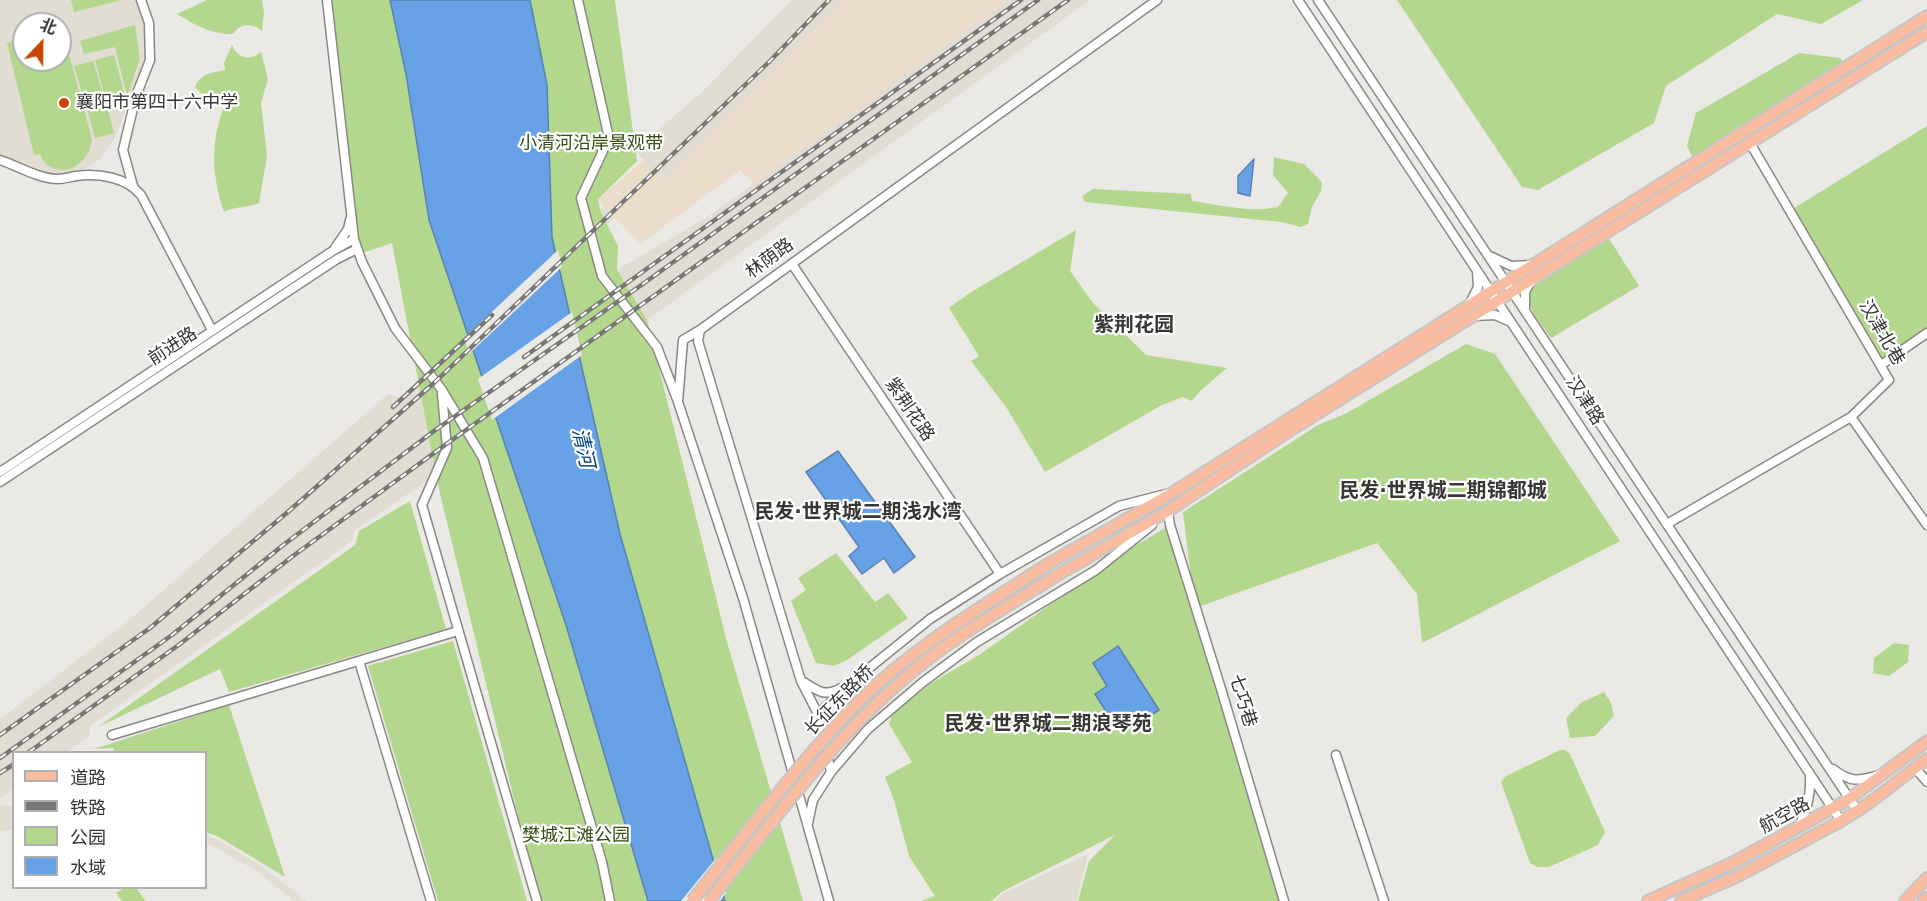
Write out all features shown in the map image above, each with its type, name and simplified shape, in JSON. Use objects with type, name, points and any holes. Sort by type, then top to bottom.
[{"type":"main road","name":"长征东路桥","points":[[692,901],[809,757],[860,701],[896,668],[952,625],[1048,564],[1172,493],[1927,16]]},
{"type":"main road","name":"长征东路桥","points":[[709,901],[820,765],[870,709],[905,677],[962,635],[1056,576],[1168,511],[1294,428],[1927,32]]},
{"type":"main road","name":"航空路","points":[[1648,901],[1732,863],[1849,799],[1927,741]]},
{"type":"main road","name":"航空路","points":[[1681,901],[1738,876],[1840,821],[1927,759]]},
{"type":"main road","points":[[1905,901],[1927,878]]},
{"type":"street","points":[[133,186],[123,150],[136,96],[150,60],[149,23],[141,0]]},
{"type":"street","points":[[327,0],[357,249],[395,328],[442,390],[483,458],[602,862],[610,901]]},
{"type":"street","points":[[578,0],[609,138],[581,198],[602,276],[657,347],[678,402],[743,598],[810,838],[830,901]]},
{"type":"street","name":"林荫路","points":[[678,402],[683,340],[792,264],[1156,0]]},
{"type":"street","name":"汉津路","points":[[1298,0],[1840,821]]},
{"type":"street","name":"汉津路","points":[[1318,0],[1857,810]]},
{"type":"street","name":"汉津北巷","points":[[1750,143],[1889,380],[1851,417]]},
{"type":"street","points":[[0,160],[45,177],[58,179],[90,174],[116,179],[133,186],[141,195],[212,330]]},
{"type":"street","points":[[333,250],[348,229],[351,214]]},
{"type":"street","name":"前进路","points":[[0,472],[333,250],[354,239]]},
{"type":"street","name":"前进路","points":[[0,482],[336,259],[357,249]]},
{"type":"street","points":[[1490,256],[1511,266],[1532,265]]},
{"type":"street","points":[[336,259],[352,259],[362,262]]},
{"type":"street","name":"紫荆花路","points":[[792,264],[1000,574]]},
{"type":"street","points":[[1469,305],[1478,286],[1476,268]]},
{"type":"street","points":[[1525,310],[1525,292],[1532,279]]},
{"type":"street","points":[[1474,316],[1495,315],[1512,322]]},
{"type":"street","points":[[700,330],[698,341],[801,681],[818,714],[831,772]]},
{"type":"street","points":[[1881,365],[1927,333]]},
{"type":"street","points":[[442,390],[447,448],[422,505],[537,901]]},
{"type":"street","points":[[1667,524],[1851,417],[1927,525]]},
{"type":"street","points":[[818,714],[852,682],[930,619],[1000,574],[1119,506],[1172,493]]},
{"type":"street","points":[[810,838],[808,823],[813,800],[831,772],[868,729],[923,682],[977,642],[1096,570],[1168,511]]},
{"type":"street","name":"七巧巷","points":[[1168,511],[1170,525],[1284,901]]},
{"type":"street","points":[[112,735],[458,631]]},
{"type":"street","points":[[359,661],[431,901]]},
{"type":"street","points":[[801,681],[823,694],[834,693],[852,682]]},
{"type":"street","points":[[1336,755],[1384,901]]},
{"type":"street","points":[[1827,765],[1845,778],[1860,781],[1882,774]]},
{"type":"street","points":[[1915,768],[1927,782]]},
{"type":"street","points":[[1799,827],[1808,806],[1811,791],[1809,772]]},
{"type":"shaded area","name":"襄阳市第四十六中学","points":[[0,0],[136,0],[145,30],[146,56],[116,136],[100,159],[85,169],[58,175],[46,174],[0,157]]},
{"type":"shaded area","points":[[792,0],[845,0],[663,182],[635,150],[702,92]]},
{"type":"shaded area","points":[[835,0],[1008,0],[754,184],[740,170],[640,244],[598,199]]},
{"type":"shaded area","points":[[1008,0],[1090,0],[647,320],[637,316],[442,455],[427,481],[353,531],[352,541],[90,726],[90,736],[68,751],[12,751],[12,790],[0,798],[0,719],[127,622],[388,394],[400,398],[604,206],[615,217],[426,394],[436,409],[614,282],[617,270],[709,216]]},
{"type":"shaded area","points":[[0,805],[12,806],[12,830],[0,831]]},
{"type":"shaded area","points":[[207,835],[260,865],[307,901],[294,901],[257,871],[207,843]]},
{"type":"shaded area","points":[[1088,854],[1077,901],[995,901],[1003,893]]},
{"type":"green space","points":[[71,0],[119,0],[119,1],[74,12]]},
{"type":"green space","points":[[207,0],[262,0],[264,13],[262,31],[254,26],[246,25],[233,34],[217,33],[197,26],[177,14]]},
{"type":"green space","name":"樊城江滩公园","points":[[327,0],[390,0],[406,74],[429,220],[566,625],[648,901],[541,901],[526,849],[438,485],[392,243],[359,254]]},
{"type":"green space","name":"小清河沿岸景观带","points":[[530,0],[615,0],[637,161],[598,199],[601,213],[618,246],[617,270],[647,320],[727,642],[803,901],[725,901],[620,534],[552,237],[547,85]]},
{"type":"green space","points":[[1397,0],[1863,0],[1821,24],[1777,14],[1666,86],[1654,123],[1538,190],[1522,187]]},
{"type":"green space","points":[[135,25],[140,59],[127,96],[115,47],[84,54],[80,41]]},
{"type":"green space","points":[[12,42],[12,64],[7,43]]},
{"type":"green space","points":[[232,45],[240,56],[248,58],[261,52],[268,79],[261,103],[267,156],[259,203],[224,212],[217,183],[214,155],[221,114],[227,100],[204,96],[195,87],[203,76],[225,70],[224,63]]},
{"type":"green space","points":[[1799,53],[1840,58],[1847,67],[1695,162],[1687,146],[1696,113]]},
{"type":"green space","points":[[114,55],[124,92],[105,97],[95,60]]},
{"type":"green space","points":[[93,61],[104,97],[85,102],[74,66]]},
{"type":"green space","points":[[72,65],[92,139],[89,150],[77,165],[60,170],[45,163],[40,154],[34,155],[14,72],[72,72]]},
{"type":"green space","points":[[105,99],[114,133],[95,138],[86,104]]},
{"type":"green space","points":[[1927,126],[1927,330],[1882,361],[1791,210]]},
{"type":"green space","points":[[1274,157],[1304,164],[1322,182],[1321,191],[1312,207],[1308,224],[1301,227],[1281,222],[1085,202],[1082,196],[1093,189],[1191,194],[1192,201],[1224,206],[1246,209],[1278,207],[1288,193],[1273,175]]},
{"type":"green space","points":[[1076,230],[1070,271],[1093,303],[1146,355],[1227,368],[1192,401],[1183,397],[1162,405],[1045,472],[1006,407],[971,361],[979,356],[949,308],[968,294]]},
{"type":"green space","points":[[1608,237],[1639,286],[1551,338],[1530,305],[1530,290],[1534,282]]},
{"type":"green space","points":[[1466,344],[1495,354],[1620,541],[1422,643],[1417,594],[1377,543],[1195,608],[1284,901],[1078,901],[1089,861],[1115,835],[1003,891],[991,901],[921,901],[935,896],[909,856],[894,800],[885,777],[912,762],[889,724],[893,713],[930,684],[982,653],[1120,555],[1170,525],[1194,603],[1183,512],[1318,425],[1347,413]]},
{"type":"green space","points":[[410,501],[446,629],[229,692],[220,669],[98,727],[355,545],[359,531]]},
{"type":"green space","points":[[836,553],[875,602],[888,593],[908,618],[847,660],[834,666],[816,663],[791,601],[806,590],[798,578]]},
{"type":"green space","points":[[453,641],[527,901],[438,901],[368,666]]},
{"type":"green space","points":[[1894,643],[1909,645],[1908,662],[1889,676],[1873,673],[1874,658]]},
{"type":"green space","points":[[1604,692],[1611,703],[1614,716],[1595,736],[1570,738],[1566,718],[1582,702]]},
{"type":"green space","points":[[229,705],[285,877],[219,837],[207,832],[207,751],[94,749]]},
{"type":"green space","points":[[1560,750],[1565,750],[1570,754],[1605,832],[1598,845],[1549,867],[1537,867],[1530,863],[1501,782],[1506,776]]},
{"type":"green space","points":[[122,889],[137,889],[146,901],[122,901],[116,893]]},
{"type":"water","name":"清河","points":[[390,0],[530,0],[547,85],[552,237],[620,534],[725,901],[648,901],[566,625],[429,220],[406,74]]},
{"type":"water","points":[[1254,159],[1250,196],[1238,193],[1238,176]]},
{"type":"water","points":[[838,451],[915,557],[894,573],[884,558],[862,574],[849,556],[859,547],[806,472]]},
{"type":"water","points":[[1118,646],[1159,710],[1137,724],[1114,724],[1095,694],[1107,686],[1093,663]]},
{"type":"pier","points":[[558,250],[562,267],[469,354],[464,338]]},
{"type":"pier","points":[[572,312],[582,355],[492,420],[478,379]]},
{"type":"pier","points":[[716,858],[726,893],[720,901],[681,901]]},
{"type":"railway","points":[[0,735],[150,628],[289,511],[434,383],[770,61],[829,0]]},
{"type":"railway","points":[[524,357],[1021,0]]},
{"type":"railway","points":[[0,758],[172,635],[282,546],[434,431],[1038,0]]},
{"type":"railway","points":[[30,751],[180,644],[293,556],[445,445],[1068,0]]},
{"type":"railway","points":[[393,407],[492,315]]},
{"type":"railway","points":[[0,773],[12,765]]},
{"type":"place","name":"襄阳市第四十六中学","points":[[64,103]]},
{"type":"district","name":"紫荆花园","points":[[1134,326]]},
{"type":"district","name":"民发·世界城二期锦都城","points":[[1443,492]]},
{"type":"district","name":"民发·世界城二期浅水湾","points":[[858,513]]},
{"type":"district","name":"民发·世界城二期浪琴苑","points":[[1048,725]]}]
